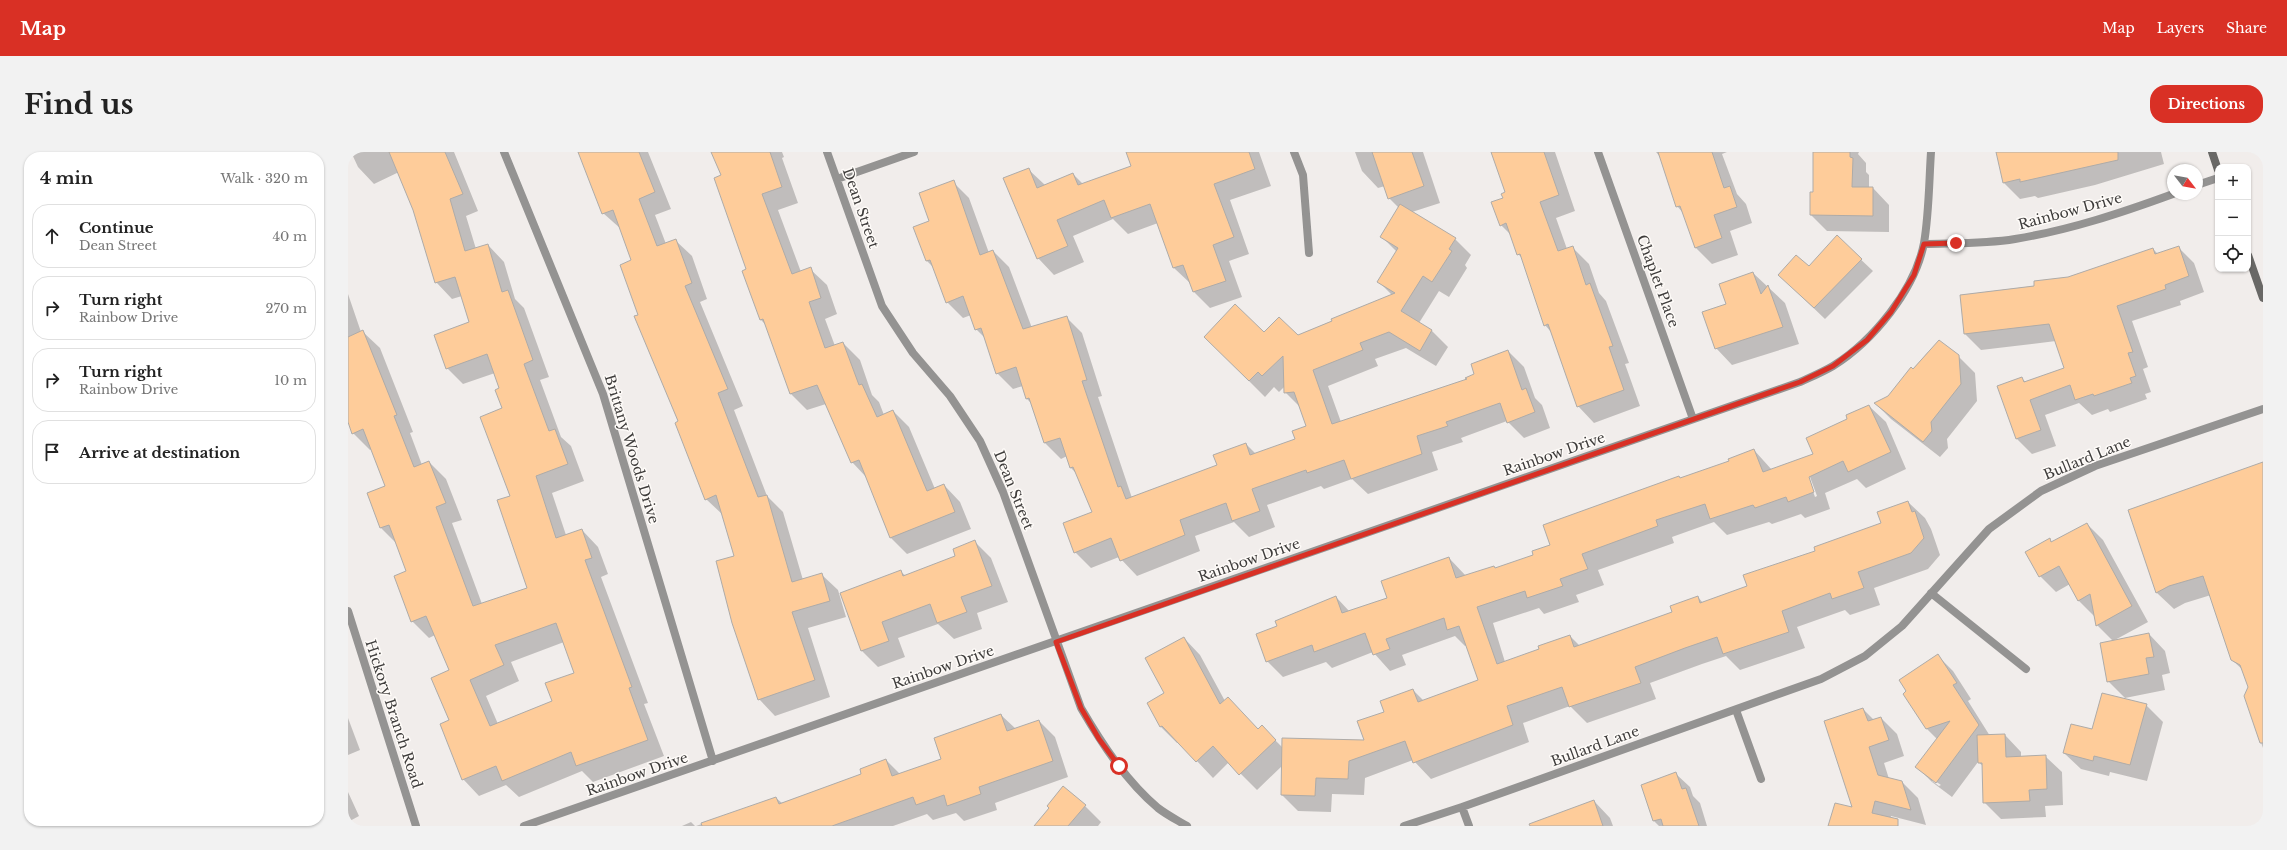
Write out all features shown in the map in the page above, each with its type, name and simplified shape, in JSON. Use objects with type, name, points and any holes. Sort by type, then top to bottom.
[{"type":"main road","points":[[2212,152],[2216,164]]},
{"type":"main road","points":[[2251,264],[2263,298]]},
{"type":"street","name":"Brittany Woods Drive","points":[[504,152],[602,394],[713,762]]},
{"type":"street","name":"Dean Street","points":[[827,152],[882,306],[913,353],[950,396],[980,440],[1003,492],[1081,708],[1099,739],[1119,766],[1158,808],[1187,826]]},
{"type":"street","points":[[837,179],[914,152]]},
{"type":"street","points":[[1294,152],[1303,175],[1309,253]]},
{"type":"street","name":"Chaplet Place","points":[[1598,152],[1693,419]]},
{"type":"street","name":"Rainbow Drive","points":[[524,826],[713,762],[1800,382],[1833,366],[1867,340],[1891,312],[1914,275],[1924,244],[1931,152]]},
{"type":"street","points":[[2203,183],[2215,179]]},
{"type":"street","name":"Rainbow Drive","points":[[1924,244],[2022,238],[2067,229],[2113,216],[2167,196]]},
{"type":"street","name":"Bullard Lane","points":[[1404,826],[1462,807],[1821,679],[1865,656],[1902,626],[1989,529],[2041,491],[2096,466],[2263,409]]},
{"type":"street","points":[[1931,593],[2026,669]]},
{"type":"street","name":"Hickory Branch Road","points":[[348,610],[416,826]]},
{"type":"street","points":[[1736,710],[1761,779]]},
{"type":"street","points":[[1462,807],[1469,826]]},
{"type":"building","points":[[389,152],[445,152],[463,194],[450,199],[465,251],[488,244],[502,292],[508,290],[533,360],[524,364],[549,431],[555,429],[568,464],[536,476],[556,538],[582,529],[592,558],[585,560],[632,687],[629,688],[648,740],[576,766],[571,752],[502,781],[496,766],[462,780],[440,724],[449,720],[431,678],[449,670],[426,616],[411,622],[394,576],[406,571],[389,525],[380,528],[367,493],[385,486],[363,429],[352,434],[348,422],[348,337],[363,330],[397,415],[394,416],[414,467],[429,461],[446,503],[436,507],[473,606],[527,588],[497,500],[510,496],[480,417],[502,408],[495,390],[499,388],[487,354],[446,369],[434,335],[469,322],[455,277],[435,283],[413,210]],"holes":[[[556,623],[574,673],[545,683],[552,701],[490,726],[470,680],[504,665],[495,645]]]},
{"type":"building","points":[[578,152],[639,152],[655,192],[639,199],[657,246],[676,239],[692,283],[685,286],[728,389],[718,393],[758,497],[767,495],[792,582],[822,573],[830,601],[792,612],[815,680],[758,700],[732,623],[716,561],[734,556],[716,495],[705,500],[675,423],[678,421],[634,316],[638,315],[620,265],[631,260],[613,210],[602,214]]},
{"type":"building","points":[[711,152],[770,152],[782,187],[762,194],[792,274],[811,267],[821,298],[809,302],[825,348],[843,342],[859,385],[862,384],[877,417],[893,410],[927,491],[944,484],[955,512],[890,538],[859,460],[851,463],[817,385],[790,394],[763,319],[760,320],[742,271],[746,269],[714,178],[721,175]]},
{"type":"building","points":[[1126,152],[1249,152],[1255,169],[1214,184],[1234,237],[1213,245],[1226,281],[1193,292],[1183,265],[1173,268],[1150,204],[1111,218],[1104,200],[1057,220],[1068,246],[1037,259],[1003,178],[1029,168],[1037,188],[1073,173],[1078,185],[1131,166]]},
{"type":"building","points":[[1372,152],[1412,152],[1424,186],[1388,199]]},
{"type":"building","points":[[1491,152],[1544,152],[1559,195],[1540,202],[1558,251],[1573,246],[1586,285],[1590,283],[1613,346],[1609,347],[1624,390],[1577,407],[1548,324],[1544,326],[1520,254],[1517,255],[1506,223],[1500,226],[1491,202],[1503,198],[1501,194],[1505,192]]},
{"type":"building","points":[[1658,152],[1712,152],[1724,188],[1730,186],[1737,207],[1714,215],[1722,238],[1695,248],[1680,206],[1676,207]]},
{"type":"building","points":[[1813,152],[1850,152],[1850,157],[1853,158],[1852,187],[1873,187],[1873,216],[1810,215],[1810,192],[1813,192]]},
{"type":"building","points":[[1996,152],[2118,152],[2118,160],[2020,182],[2020,179],[2003,183]]},
{"type":"building","points":[[954,180],[980,255],[993,250],[1023,329],[1067,316],[1087,380],[1082,381],[1118,487],[1121,486],[1126,499],[1217,465],[1213,455],[1246,443],[1250,455],[1295,439],[1292,431],[1306,426],[1294,392],[1284,393],[1283,356],[1262,376],[1258,372],[1249,381],[1204,337],[1235,304],[1264,332],[1279,317],[1298,335],[1332,321],[1331,319],[1395,293],[1377,282],[1398,248],[1380,237],[1400,204],[1456,238],[1449,249],[1452,251],[1432,282],[1423,276],[1401,311],[1432,330],[1420,351],[1389,332],[1360,343],[1363,350],[1313,370],[1332,424],[1467,379],[1465,378],[1474,374],[1471,364],[1508,350],[1522,390],[1526,388],[1535,412],[1507,423],[1500,403],[1446,422],[1448,426],[1417,436],[1422,454],[1351,479],[1344,460],[1307,473],[1306,470],[1252,489],[1260,511],[1232,521],[1226,503],[1180,520],[1185,535],[1120,561],[1111,538],[1074,553],[1063,523],[1092,512],[1073,467],[1070,468],[1060,438],[1044,443],[1029,398],[1026,399],[1016,367],[996,374],[981,328],[975,330],[963,296],[946,303],[930,260],[926,261],[913,227],[929,221],[919,193]]},
{"type":"building","points":[[1837,235],[1862,259],[1814,308],[1778,275],[1796,255],[1809,266]]},
{"type":"building","points":[[2179,246],[2189,276],[2165,285],[2166,289],[2117,306],[2133,352],[2128,353],[2136,376],[2130,378],[2132,383],[2094,396],[2093,394],[2075,400],[2070,385],[2030,400],[2041,430],[2016,439],[1997,386],[2022,377],[2024,382],[2064,368],[2049,324],[1964,334],[1960,295],[2034,286],[2034,281],[2068,277],[2153,248],[2155,254]]},
{"type":"building","points":[[1753,272],[1761,294],[1768,285],[1783,327],[1715,349],[1702,312],[1726,304],[1719,284]]},
{"type":"building","points":[[1939,340],[1959,355],[1961,384],[1931,422],[1932,431],[1923,442],[1874,403],[1888,396],[1911,367],[1913,369]]},
{"type":"building","points":[[1869,405],[1891,452],[1848,472],[1843,461],[1809,477],[1814,492],[1788,502],[1786,497],[1755,508],[1753,505],[1710,519],[1705,504],[1656,520],[1658,526],[1582,554],[1588,569],[1560,579],[1563,586],[1527,598],[1525,591],[1477,607],[1497,664],[1539,649],[1538,646],[1570,635],[1574,647],[1672,612],[1670,606],[1698,596],[1700,603],[1747,586],[1743,575],[1815,551],[1814,547],[1881,523],[1877,512],[1908,501],[1912,512],[1915,511],[1924,538],[1911,553],[1858,572],[1864,588],[1832,599],[1830,593],[1782,611],[1789,632],[1723,654],[1717,637],[1635,667],[1641,683],[1569,707],[1562,687],[1507,706],[1513,725],[1413,763],[1405,741],[1349,761],[1348,779],[1316,778],[1315,796],[1281,795],[1282,738],[1364,740],[1357,721],[1384,712],[1380,701],[1413,689],[1418,702],[1478,680],[1459,626],[1447,630],[1444,618],[1386,639],[1390,649],[1373,655],[1365,633],[1314,652],[1312,645],[1266,662],[1256,634],[1277,626],[1275,621],[1336,596],[1342,613],[1387,598],[1381,581],[1449,557],[1456,578],[1494,566],[1495,568],[1533,555],[1532,551],[1550,545],[1543,525],[1679,476],[1680,478],[1729,461],[1728,459],[1754,449],[1763,472],[1813,454],[1806,438],[1847,419],[1846,415]]},
{"type":"building","points":[[2263,462],[2263,743],[2260,743],[2244,696],[2248,687],[2240,665],[2231,660],[2203,576],[2169,586],[2156,593],[2128,510]]},
{"type":"building","points":[[2087,523],[2132,606],[2096,626],[2090,594],[2078,601],[2059,566],[2039,577],[2025,552],[2050,538],[2051,542]]},
{"type":"building","points":[[975,540],[992,586],[961,597],[967,612],[937,623],[930,604],[882,622],[889,641],[861,651],[840,593],[901,570],[903,576],[955,556],[953,549]]},
{"type":"building","points":[[2149,633],[2154,657],[2146,658],[2149,674],[2107,682],[2100,643]]},
{"type":"building","points":[[1184,637],[1220,704],[1228,697],[1258,729],[1262,725],[1276,740],[1239,775],[1213,746],[1196,762],[1162,726],[1160,727],[1147,703],[1164,693],[1145,658]]},
{"type":"building","points":[[1938,654],[1957,683],[1953,685],[1979,725],[1936,783],[1915,767],[1950,721],[1926,729],[1903,694],[1906,691],[1899,680]]},
{"type":"building","points":[[2102,693],[2147,704],[2130,765],[2094,756],[2093,761],[2063,753],[2071,724],[2092,729]]},
{"type":"building","points":[[1863,708],[1868,721],[1881,717],[1889,740],[1869,747],[1878,775],[1902,781],[1911,810],[1875,801],[1872,813],[1898,819],[1898,826],[1828,826],[1835,803],[1852,807],[1824,721]]},
{"type":"building","points":[[1001,714],[1007,731],[1039,720],[1053,761],[979,787],[981,794],[947,806],[944,795],[916,805],[913,797],[832,826],[702,826],[701,823],[776,797],[779,804],[861,774],[860,769],[886,759],[892,776],[941,759],[934,738]]},
{"type":"building","points":[[2005,734],[2006,757],[2046,755],[2047,789],[2029,790],[2030,801],[1983,803],[1982,763],[1978,763],[1977,735]]},
{"type":"building","points":[[1676,772],[1682,789],[1686,788],[1699,826],[1663,826],[1661,819],[1653,821],[1641,785]]},
{"type":"building","points":[[1063,786],[1086,805],[1068,826],[1034,826],[1049,808],[1047,806]]},
{"type":"building","points":[[1594,800],[1603,826],[1530,826],[1529,824]]},
{"type":"route","points":[[1119,766],[1099,739],[1081,708],[1056,642],[1800,382],[1833,366],[1867,340],[1891,312],[1914,275],[1924,244],[1956,243]]}]
